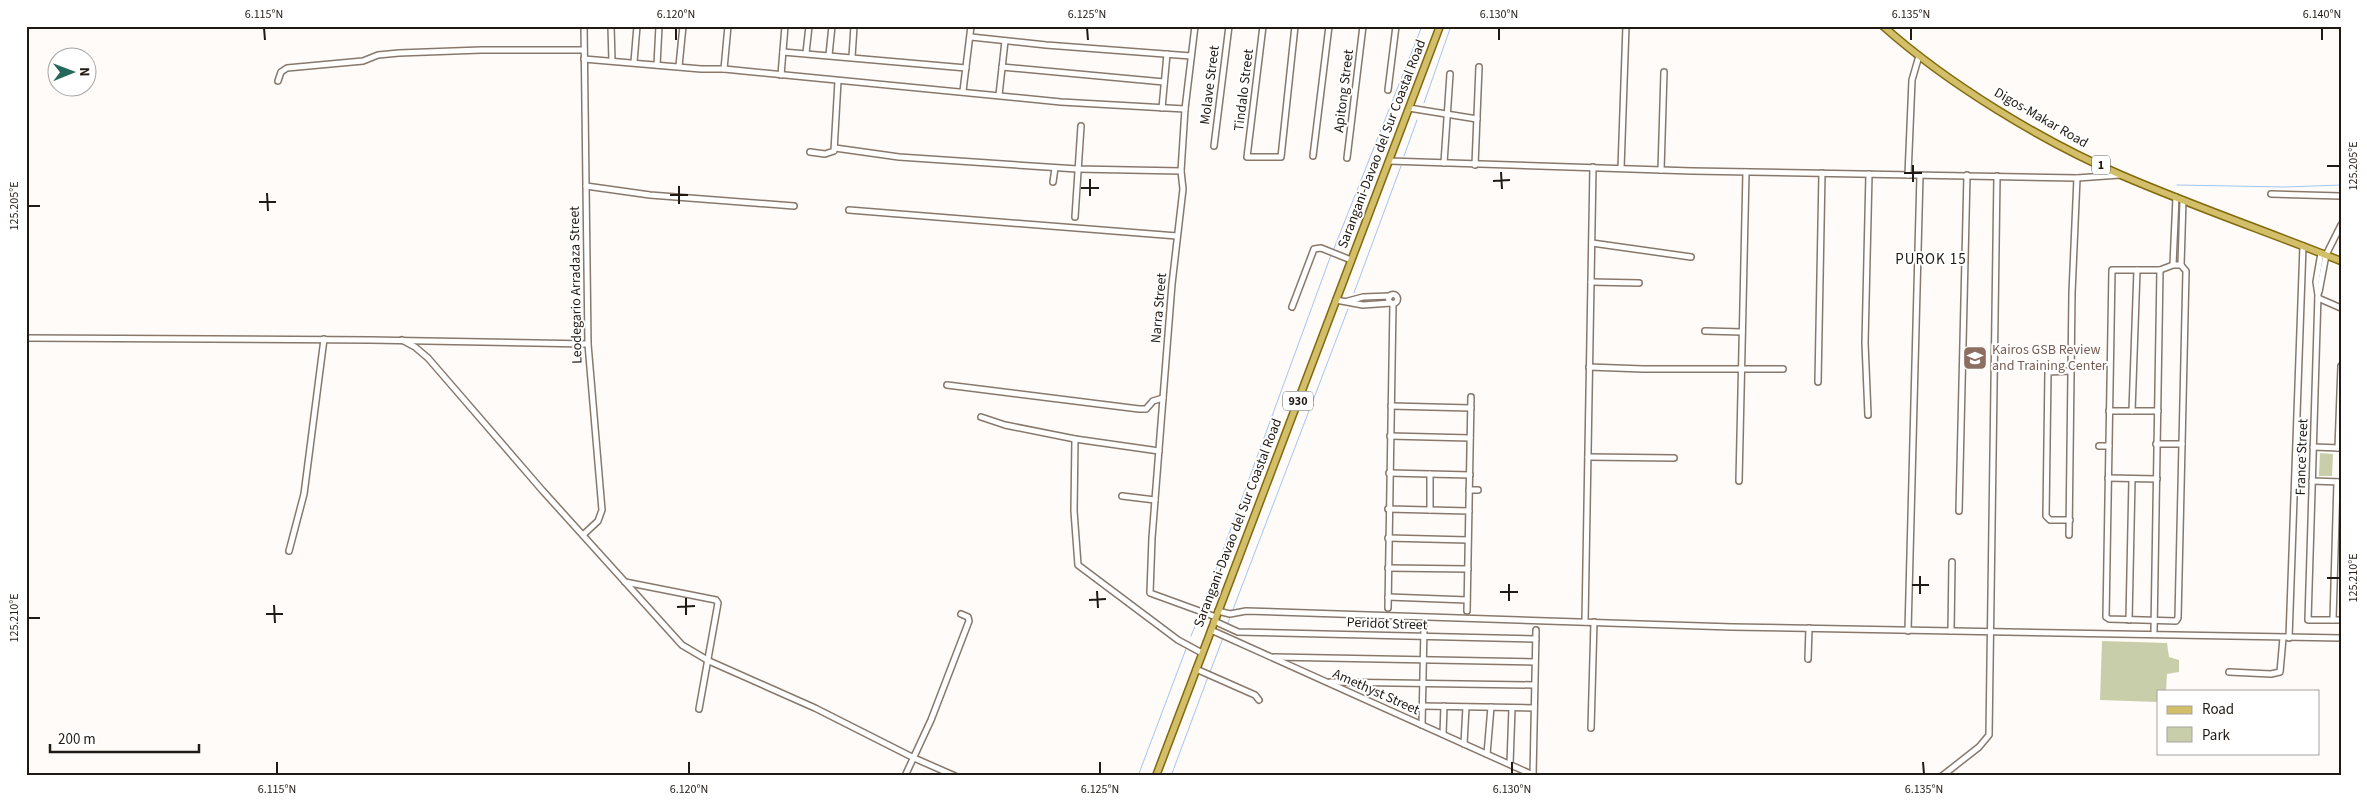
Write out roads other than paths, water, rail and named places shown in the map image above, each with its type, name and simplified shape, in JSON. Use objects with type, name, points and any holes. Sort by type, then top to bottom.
[{"type":"main road","name":"Sarangani-Davao del Sur Coastal Road","points":[[1156,776],[1440,26]]},
{"type":"main road","name":"Digos-Makar Road","points":[[1883,26],[1919,56],[1977,96],[2042,136],[2121,175],[2341,261]]},
{"type":"street","name":"Leodegario Arradaza Street","points":[[583,535],[598,521],[602,510],[588,344],[584,26]]},
{"type":"street","points":[[611,26],[612,61]]},
{"type":"street","points":[[634,62],[637,26]]},
{"type":"street","points":[[657,65],[659,26]]},
{"type":"street","points":[[679,66],[683,26]]},
{"type":"street","points":[[724,69],[728,26]]},
{"type":"street","points":[[780,75],[785,26]]},
{"type":"street","points":[[806,53],[809,26]]},
{"type":"street","points":[[830,55],[832,26]]},
{"type":"street","points":[[852,56],[854,26]]},
{"type":"street","points":[[963,91],[971,26]]},
{"type":"street","name":"Narra Street","points":[[1195,26],[1181,172],[1183,188],[1158,451],[1150,592],[1216,616]]},
{"type":"street","name":"Molave Street","points":[[1214,146],[1229,26]]},
{"type":"street","name":"Tindalo Street","points":[[1263,26],[1247,157],[1281,157],[1295,26]]},
{"type":"street","points":[[1313,156],[1329,26]]},
{"type":"street","name":"Apitong Street","points":[[1347,158],[1363,26]]},
{"type":"street","points":[[1388,90],[1396,26]]},
{"type":"street","points":[[1621,168],[1626,26]]},
{"type":"street","points":[[971,37],[1191,56]]},
{"type":"street","points":[[999,95],[1005,41]]},
{"type":"street","points":[[278,81],[281,72],[287,68],[362,61],[378,55],[481,50],[584,50]]},
{"type":"street","points":[[783,52],[852,56],[966,68]]},
{"type":"street","points":[[1162,108],[1167,54]]},
{"type":"street","points":[[1908,175],[1913,73],[1919,56]]},
{"type":"street","points":[[584,59],[724,69],[1061,102],[1186,109]]},
{"type":"street","points":[[1002,67],[1164,82]]},
{"type":"street","points":[[1475,165],[1479,67]]},
{"type":"street","points":[[1661,170],[1664,72]]},
{"type":"street","points":[[1444,163],[1449,116],[1450,74]]},
{"type":"street","points":[[810,152],[825,154],[831,153],[835,148],[838,81]]},
{"type":"street","points":[[1409,108],[1476,119]]},
{"type":"street","points":[[1075,217],[1081,126]]},
{"type":"street","points":[[835,148],[899,157],[1077,170],[1181,172]]},
{"type":"street","points":[[1389,161],[1746,172],[2077,178],[2121,175]]},
{"type":"street","points":[[1584,622],[1593,167]]},
{"type":"street","points":[[1053,182],[1055,168]]},
{"type":"street","points":[[1739,481],[1746,172]]},
{"type":"street","points":[[1818,382],[1822,173]]},
{"type":"street","points":[[1868,415],[1865,343],[1869,174]]},
{"type":"street","points":[[1908,631],[1920,175]]},
{"type":"street","points":[[1959,511],[1967,175]]},
{"type":"street","points":[[1942,776],[1979,747],[1989,735],[1997,176]]},
{"type":"street","points":[[2069,535],[2071,371],[2077,178]]},
{"type":"street","points":[[586,186],[659,196],[794,206]]},
{"type":"street","points":[[2272,194],[2341,196]]},
{"type":"street","points":[[2174,265],[2176,197]]},
{"type":"street","points":[[2112,270],[2106,617],[2109,619],[2176,621],[2178,618],[2186,271],[2181,265],[2183,200]]},
{"type":"street","points":[[849,210],[1177,236]]},
{"type":"street","name":"France Street","points":[[2333,620],[2308,620],[2318,297],[2323,254],[2341,225]]},
{"type":"street","points":[[1592,244],[1691,257]]},
{"type":"street","points":[[2229,672],[2271,674],[2280,672],[2286,638],[2303,246]]},
{"type":"street","points":[[1292,307],[1312,250],[1319,248],[1351,260]]},
{"type":"street","points":[[2104,270],[2160,270],[2174,265],[2181,265]]},
{"type":"street","points":[[2132,411],[2136,270]]},
{"type":"street","points":[[2154,631],[2160,270]]},
{"type":"street","points":[[1591,282],[1639,283]]},
{"type":"street","points":[[1347,301],[1362,297],[1392,294],[1389,300],[1392,303],[1388,608]]},
{"type":"street","points":[[2318,297],[2341,308]]},
{"type":"street","points":[[1336,300],[1363,306],[1392,303]]},
{"type":"street","points":[[1705,331],[1742,332]]},
{"type":"street","points":[[26,338],[416,340],[588,344]]},
{"type":"street","points":[[289,551],[304,494],[324,340]]},
{"type":"street","points":[[402,340],[415,347],[434,365],[673,637],[692,652],[815,708],[914,758],[955,776]]},
{"type":"street","points":[[415,347],[416,340]]},
{"type":"street","points":[[2313,447],[2340,448],[2341,366]]},
{"type":"street","points":[[1589,367],[1784,369]]},
{"type":"street","points":[[2070,520],[2050,520],[2046,516],[2046,444],[2048,372],[2071,371]]},
{"type":"street","points":[[948,385],[1139,410],[1146,409],[1153,401],[1163,398]]},
{"type":"street","points":[[1467,611],[1471,397]]},
{"type":"street","points":[[1391,406],[1471,408]]},
{"type":"street","points":[[2109,411],[2158,411]]},
{"type":"street","points":[[980,416],[1005,425],[1075,440],[1158,451]]},
{"type":"street","points":[[1390,436],[1470,438]]},
{"type":"street","points":[[1075,440],[1074,511],[1078,565],[1178,640],[1202,653]]},
{"type":"street","points":[[2156,444],[2182,444]]},
{"type":"street","points":[[2099,446],[2109,446]]},
{"type":"street","points":[[1588,456],[1674,458]]},
{"type":"street","points":[[1389,473],[1470,475]]},
{"type":"street","points":[[1430,474],[1430,510]]},
{"type":"street","points":[[2108,478],[2156,480]]},
{"type":"street","points":[[2129,620],[2132,479]]},
{"type":"street","points":[[2312,481],[2339,482],[2333,620],[2341,620]]},
{"type":"street","points":[[1469,490],[1478,490]]},
{"type":"street","points":[[1122,496],[1155,500]]},
{"type":"street","points":[[1388,509],[1469,510]]},
{"type":"street","points":[[1388,538],[1468,540]]},
{"type":"street","points":[[1951,631],[1952,562]]},
{"type":"street","points":[[1388,568],[1468,569]]},
{"type":"street","points":[[624,582],[716,600],[718,606],[698,709]]},
{"type":"street","points":[[1388,598],[1467,600]]},
{"type":"street","points":[[1216,616],[1246,611],[1908,631],[2341,638]]},
{"type":"street","points":[[906,776],[969,622],[968,617],[961,614]]},
{"type":"street","points":[[1216,616],[1238,632],[1234,640]]},
{"type":"street","points":[[1590,728],[1594,622]]},
{"type":"street","points":[[1422,725],[1424,626]]},
{"type":"street","points":[[1808,659],[1809,628]]},
{"type":"street","name":"Amethyst Street","points":[[1211,630],[1533,775]]},
{"type":"street","points":[[1533,775],[1536,630]]},
{"type":"street","name":"Peridot Street","points":[[1238,632],[1536,639]]},
{"type":"street","points":[[1271,657],[1535,662]]},
{"type":"street","points":[[1196,670],[1256,695],[1259,700]]},
{"type":"street","points":[[1327,682],[1534,685]]},
{"type":"street","points":[[1422,706],[1534,708]]},
{"type":"street","points":[[1443,734],[1444,706]]},
{"type":"street","points":[[1464,744],[1466,707]]},
{"type":"street","points":[[1487,754],[1491,707]]},
{"type":"street","points":[[1510,764],[1512,708]]},
{"type":"waterway","points":[[1333,251],[1422,26]]},
{"type":"waterway","points":[[1424,103],[1451,26]]},
{"type":"waterway","points":[[1404,156],[1417,120]]},
{"type":"waterway","points":[[1354,293],[1401,166]]},
{"type":"waterway","points":[[2177,185],[2285,187],[2341,185]]},
{"type":"waterway","points":[[1201,610],[1331,255]]},
{"type":"waterway","points":[[1232,612],[1348,309]]},
{"type":"waterway","points":[[1191,636],[1200,614]]},
{"type":"waterway","points":[[1228,623],[1230,617]]},
{"type":"waterway","points":[[1210,672],[1223,638]]},
{"type":"waterway","points":[[1138,776],[1186,649]]},
{"type":"waterway","points":[[1171,776],[1208,677]]},
{"type":"place","name":"Kairos GSB Review and Training Center","points":[[1975,358]]},
{"type":"district","name":"PUROK 15","points":[[1931,259]]}]
